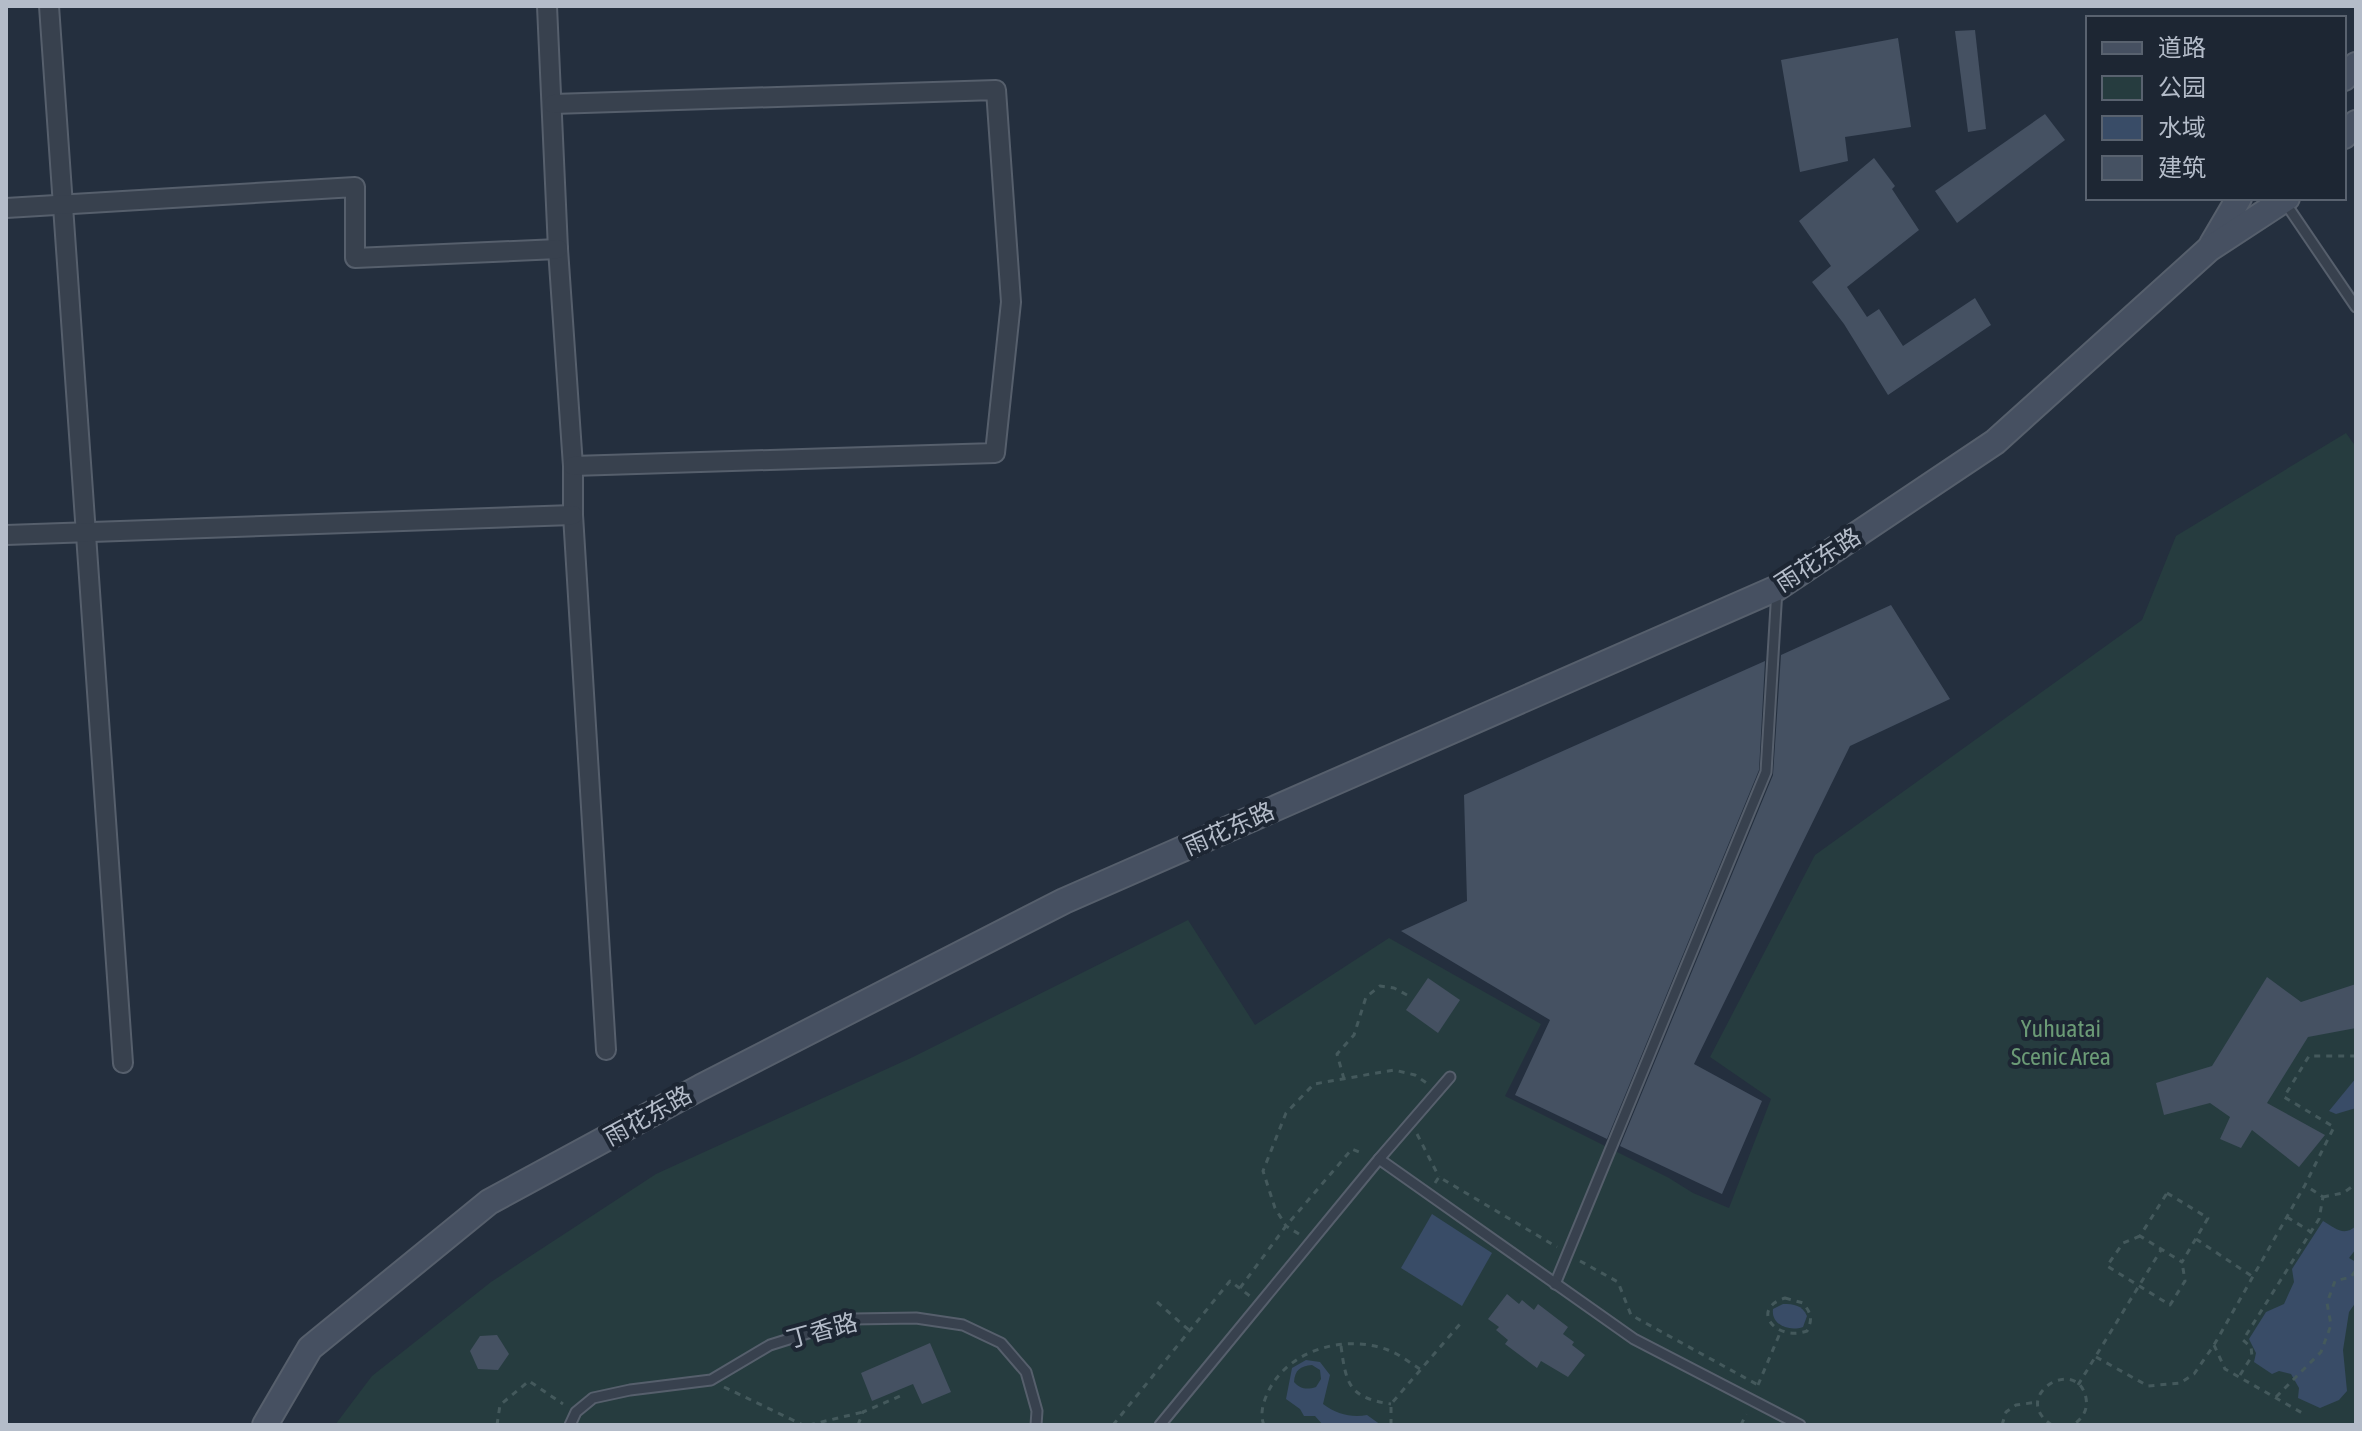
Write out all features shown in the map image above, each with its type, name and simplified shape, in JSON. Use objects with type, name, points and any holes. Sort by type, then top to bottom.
[{"type":"main road","name":"雨花东路","points":[[2209,249],[2238,200]]},
{"type":"main road","name":"雨花东路","points":[[265,1425],[310,1348],[489,1202],[701,1087],[1064,901],[1777,588],[1995,442],[2209,249],[2285,200]]},
{"type":"street","points":[[49,6],[123,1063]]},
{"type":"street","points":[[547,6],[558,249],[573,466],[573,515],[606,1050]]},
{"type":"street","points":[[553,104],[996,90],[1011,302],[995,453],[573,466]]},
{"type":"street","points":[[6,208],[355,187],[355,258],[558,249]]},
{"type":"street","points":[[6,535],[573,515]]},
{"type":"lane","points":[[2285,200],[2356,307]]},
{"type":"lane","points":[[1555,1284],[1766,772],[1777,588]]},
{"type":"lane","points":[[1160,1425],[1450,1077]]},
{"type":"lane","points":[[1379,1159],[1634,1339],[1800,1425]]},
{"type":"lane","name":"丁香路","points":[[576,1412],[593,1398],[711,1380],[770,1345],[853,1319],[916,1318],[963,1325],[1001,1343],[1026,1372],[1037,1411],[1036,1425]]},
{"type":"lane","points":[[570,1425],[576,1412]]},
{"type":"path","points":[[1344,1079],[1337,1054],[1354,1035],[1366,997],[1380,986],[1394,988],[1407,995]]},
{"type":"path","points":[[2096,1357],[2148,1386],[2180,1383],[2194,1374],[2253,1277],[2334,1127],[2284,1097],[2309,1056],[2356,1056]]},
{"type":"path","points":[[1310,1242],[1286,1226],[1275,1208],[1263,1171],[1286,1113],[1314,1084],[1394,1070],[1415,1075],[1438,1091]]},
{"type":"path","points":[[1407,1127],[1415,1132],[1439,1177],[1618,1282],[1631,1315],[1758,1385]]},
{"type":"path","points":[[1240,1288],[1286,1226],[1352,1149],[1379,1159]]},
{"type":"path","points":[[1428,1194],[1439,1177]]},
{"type":"path","points":[[2305,1185],[2323,1197],[2343,1193],[2356,1184]]},
{"type":"path","points":[[2167,1193],[2208,1218],[2196,1239],[2182,1262],[2185,1281],[2170,1305],[2107,1266],[2123,1243],[2140,1236],[2167,1193]]},
{"type":"path","points":[[2240,1375],[2252,1356],[2251,1347],[2243,1340],[2319,1219],[2323,1197]]},
{"type":"path","points":[[2287,1217],[2311,1232]]},
{"type":"path","points":[[2140,1236],[2182,1262]]},
{"type":"path","points":[[2196,1239],[2253,1277]]},
{"type":"path","points":[[2078,1385],[2161,1250]]},
{"type":"path","points":[[2276,1397],[2321,1352],[2331,1325],[2327,1303],[2335,1281],[2351,1277],[2356,1270]]},
{"type":"path","points":[[1113,1425],[1230,1281],[1260,1303]]},
{"type":"path","points":[[1785,1298],[1803,1303],[1810,1312],[1811,1322],[1807,1331],[1780,1333],[1767,1316],[1769,1307],[1785,1298]]},
{"type":"path","points":[[1157,1302],[1190,1331]]},
{"type":"path","points":[[1391,1425],[1391,1404],[1460,1324]]},
{"type":"path","points":[[1752,1400],[1780,1333]]},
{"type":"path","points":[[1257,1425],[1262,1423],[1264,1400],[1275,1377],[1292,1360],[1312,1351],[1356,1344],[1388,1350],[1420,1369]]},
{"type":"path","points":[[1341,1345],[1345,1375],[1355,1394],[1370,1401],[1391,1404]]},
{"type":"path","points":[[2214,1345],[2225,1369],[2304,1414]]},
{"type":"path","points":[[2052,1425],[2042,1417],[2038,1402],[2044,1388],[2065,1379],[2084,1392],[2086,1408],[2083,1416],[2073,1425]]},
{"type":"path","points":[[711,1380],[806,1425],[863,1412],[905,1394]]},
{"type":"path","points":[[497,1425],[500,1405],[529,1381],[576,1412]]},
{"type":"path","points":[[2002,1425],[2006,1412],[2016,1405],[2038,1402]]},
{"type":"path","points":[[858,1425],[863,1412]]},
{"type":"green space","name":"Yuhuatai Scenic Area","points":[[2346,433],[2356,447],[2356,1425],[335,1425],[372,1376],[491,1282],[656,1174],[913,1057],[1188,920],[1255,1025],[1389,938],[1541,1024],[1505,1096],[1693,1193],[1729,1208],[1771,1099],[1710,1057],[1815,855],[2142,620],[2176,536]]},
{"type":"water","points":[[2356,1078],[2356,1108],[2336,1114],[2329,1111]]},
{"type":"water","points":[[1432,1214],[1492,1253],[1462,1306],[1401,1268]]},
{"type":"water","points":[[2323,1221],[2343,1231],[2356,1226],[2356,1249],[2349,1258],[2356,1262],[2356,1302],[2349,1312],[2343,1350],[2347,1391],[2339,1400],[2320,1408],[2298,1398],[2299,1388],[2291,1374],[2279,1371],[2272,1374],[2254,1362],[2256,1353],[2249,1339],[2266,1312],[2284,1304],[2294,1282],[2292,1269]]},
{"type":"water","points":[[1783,1304],[1803,1309],[1807,1316],[1803,1327],[1787,1328],[1778,1323],[1773,1309]]},
{"type":"water","points":[[1306,1360],[1320,1362],[1330,1375],[1323,1404],[1344,1414],[1367,1415],[1381,1425],[1323,1425],[1315,1416],[1304,1416],[1286,1399],[1292,1368]],"holes":[[[1312,1365],[1320,1370],[1321,1379],[1316,1387],[1304,1388],[1294,1382],[1301,1368]]]},
{"type":"building","points":[[1975,30],[1986,129],[1968,132],[1955,31]]},
{"type":"building","points":[[1898,38],[1911,127],[1845,137],[1848,161],[1800,172],[1781,60]]},
{"type":"building","points":[[2045,114],[2065,140],[1957,223],[1935,191]]},
{"type":"building","points":[[1874,158],[1895,186],[1892,189],[1919,230],[1847,287],[1867,317],[1879,309],[1903,346],[1975,298],[1991,325],[1888,395],[1844,324],[1812,282],[1831,266],[1799,221]]},
{"type":"building","points":[[1891,605],[1950,699],[1850,746],[1694,1064],[1762,1101],[1722,1194],[1620,1146],[1773,775],[1781,655]]},
{"type":"building","points":[[1765,661],[1759,770],[1607,1139],[1515,1095],[1550,1020],[1401,931],[1467,901],[1464,795]]},
{"type":"building","points":[[2267,977],[2301,1002],[2356,984],[2356,1028],[2308,1037],[2267,1103],[2325,1135],[2299,1167],[2252,1130],[2241,1148],[2220,1139],[2230,1117],[2210,1103],[2164,1115],[2156,1083],[2212,1066]]},
{"type":"building","points":[[1428,978],[1460,1000],[1438,1033],[1406,1010]]},
{"type":"building","points":[[1507,1294],[1519,1304],[1522,1300],[1534,1310],[1538,1304],[1568,1327],[1563,1334],[1585,1355],[1568,1377],[1541,1361],[1537,1368],[1505,1344],[1508,1340],[1496,1330],[1499,1327],[1488,1319]]},
{"type":"building","points":[[497,1335],[509,1354],[498,1370],[478,1369],[470,1351],[480,1336]]},
{"type":"building","points":[[930,1343],[951,1392],[922,1404],[913,1384],[872,1401],[861,1373]]}]
